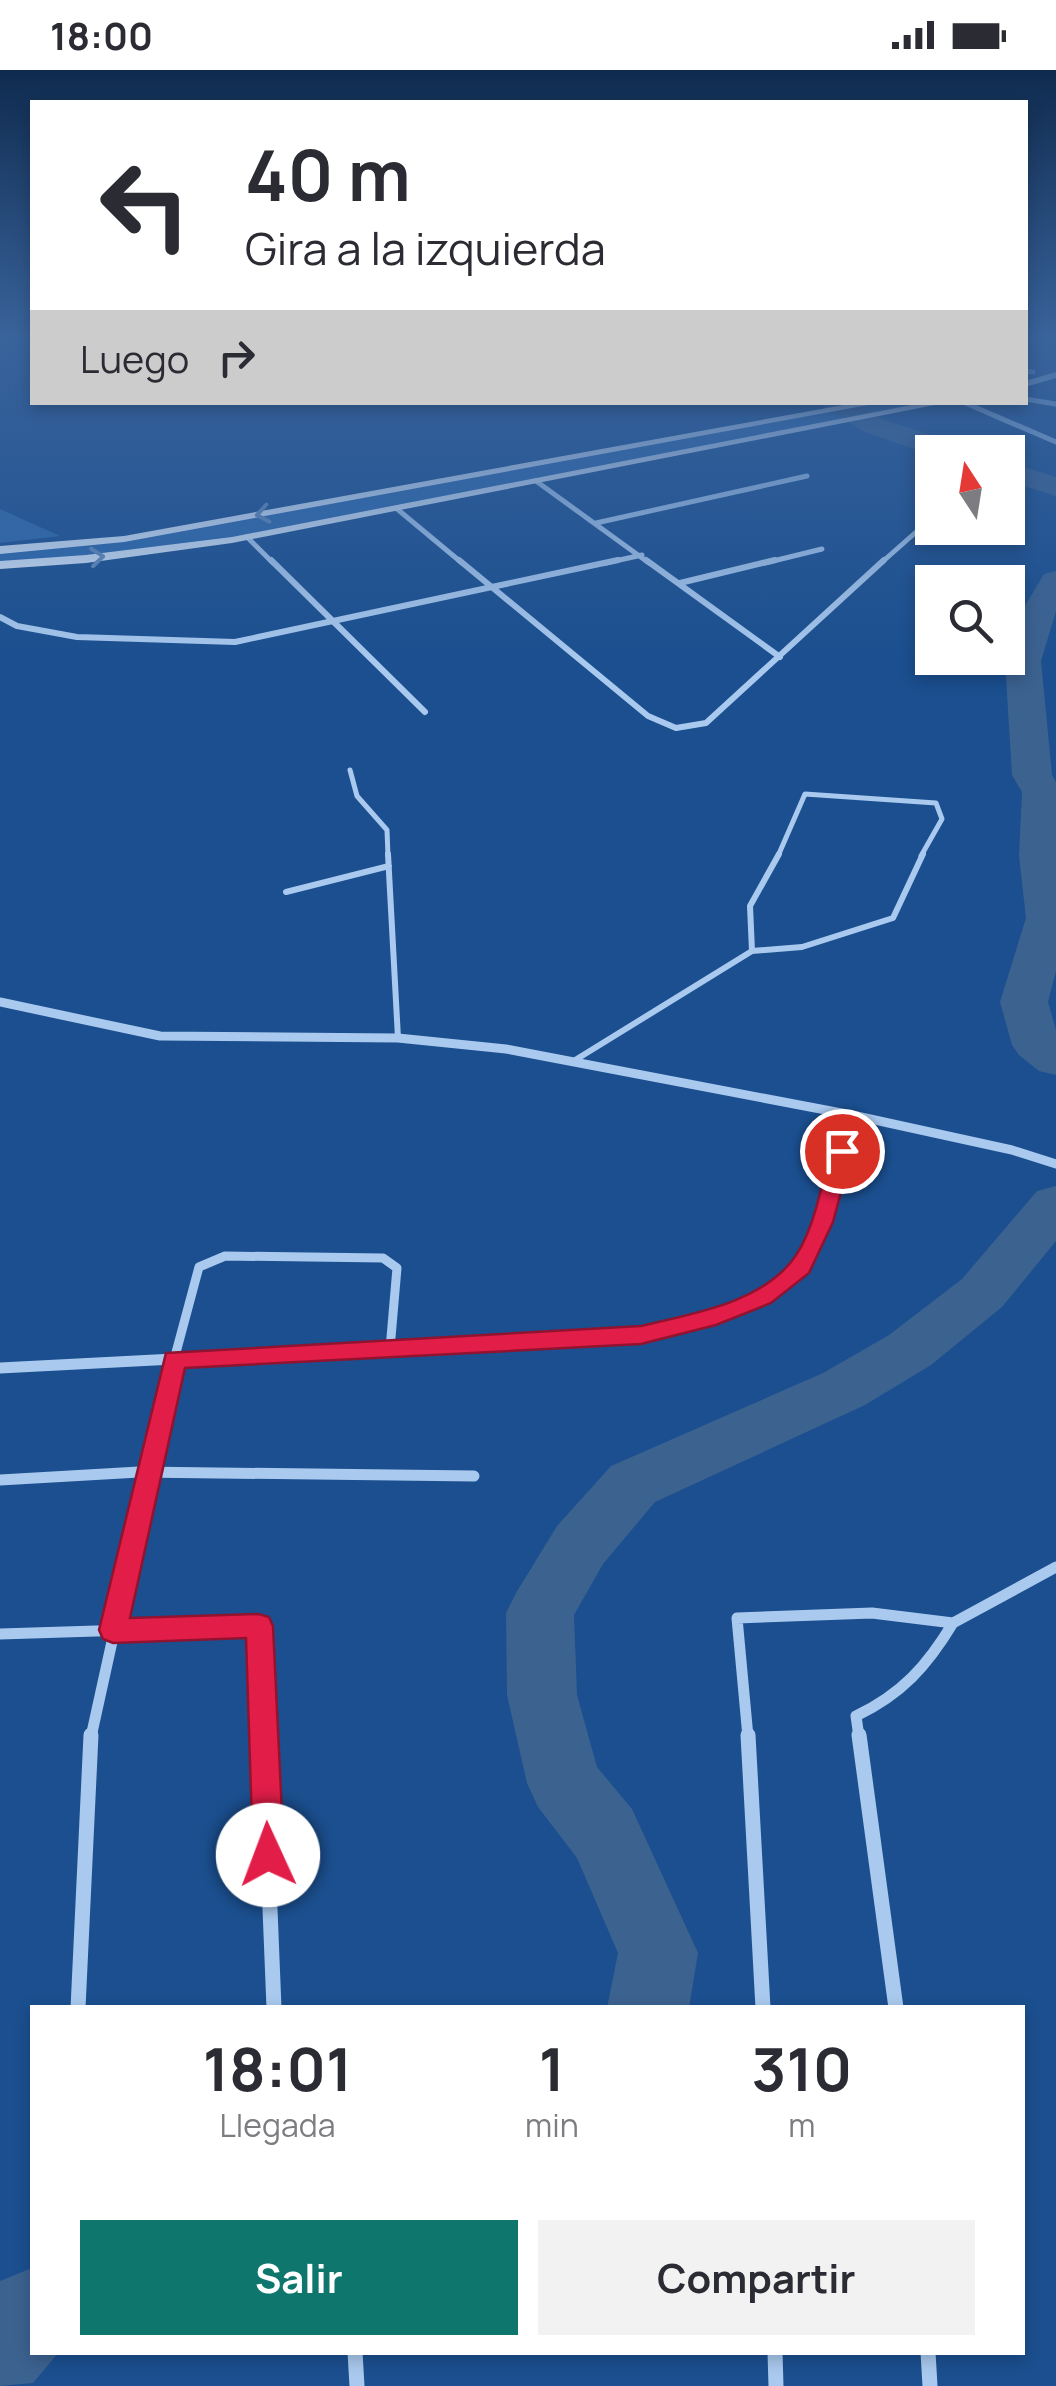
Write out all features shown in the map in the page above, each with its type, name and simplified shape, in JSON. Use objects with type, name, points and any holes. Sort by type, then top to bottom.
[{"type":"main road","points":[[0,550],[124,539],[650,444]]},
{"type":"main road","points":[[0,564],[86,559],[248,537],[728,444]]},
{"type":"main road","points":[[510,470],[533,482]]},
{"type":"street","points":[[596,523],[807,476]]},
{"type":"street","points":[[533,482],[642,555],[780,657]]},
{"type":"street","points":[[396,508],[496,587],[631,704],[676,728],[706,723],[848,596],[868,571],[915,535]]},
{"type":"street","points":[[248,537],[426,712]]},
{"type":"street","points":[[680,584],[822,549]]},
{"type":"street","points":[[0,617],[27,631],[204,644],[266,638],[642,555]]},
{"type":"street","points":[[0,1002],[160,1036],[398,1038],[506,1049],[852,1115],[1012,1150],[1056,1164]]},
{"type":"street","points":[[0,1368],[641,1335],[708,1319],[763,1297],[801,1267],[822,1222],[852,1115]]},
{"type":"street","points":[[78,2005],[91,1730],[174,1360]]},
{"type":"street","points":[[0,1480],[149,1472],[474,1476]]},
{"type":"street","points":[[896,2005],[856,1716],[893,1700],[926,1670],[954,1623],[1056,1567]]},
{"type":"street","points":[[762,2005],[754,1797],[737,1618],[872,1612],[954,1623]]},
{"type":"street","points":[[0,1634],[259,1626],[274,2005]]},
{"type":"street","points":[[355,2355],[357,2386]]},
{"type":"street","points":[[775,2355],[776,2386]]},
{"type":"street","points":[[928,2355],[930,2386]]},
{"type":"lane","points":[[350,770],[350,785],[357,800],[387,830],[398,1038]]},
{"type":"lane","points":[[572,1062],[752,950],[802,947],[893,918],[906,884],[942,819],[936,803],[805,794],[777,859],[750,906],[752,950]]},
{"type":"lane","points":[[286,892],[389,866]]},
{"type":"lane","points":[[174,1360],[200,1268],[225,1256],[383,1258],[391,1262],[397,1268],[390,1350]]},
{"type":"shaded area","points":[[649,444],[731,444],[232,540],[0,565],[0,550],[124,539]]},
{"type":"shaded area","points":[[0,509],[60,536],[0,543]]},
{"type":"waterway","points":[[1025,477],[1056,487]]},
{"type":"waterway","points":[[1056,581],[1037,614],[1023,661],[1032,775],[1042,792],[1040,856],[1048,918],[1024,1002],[1036,1045],[1056,1060]]},
{"type":"waterway","points":[[649,2005],[658,1953],[605,1834],[564,1783],[542,1695],[540,1613],[580,1545],[633,1484],[844,1389],[910,1350],[982,1293],[1056,1204]]},
{"type":"waterway","points":[[0,2350],[30,2316]]},
{"type":"route","points":[[268,1855],[259,1626],[113,1630],[174,1360],[641,1335],[708,1319],[763,1297],[801,1267],[822,1222],[842,1151]]}]
